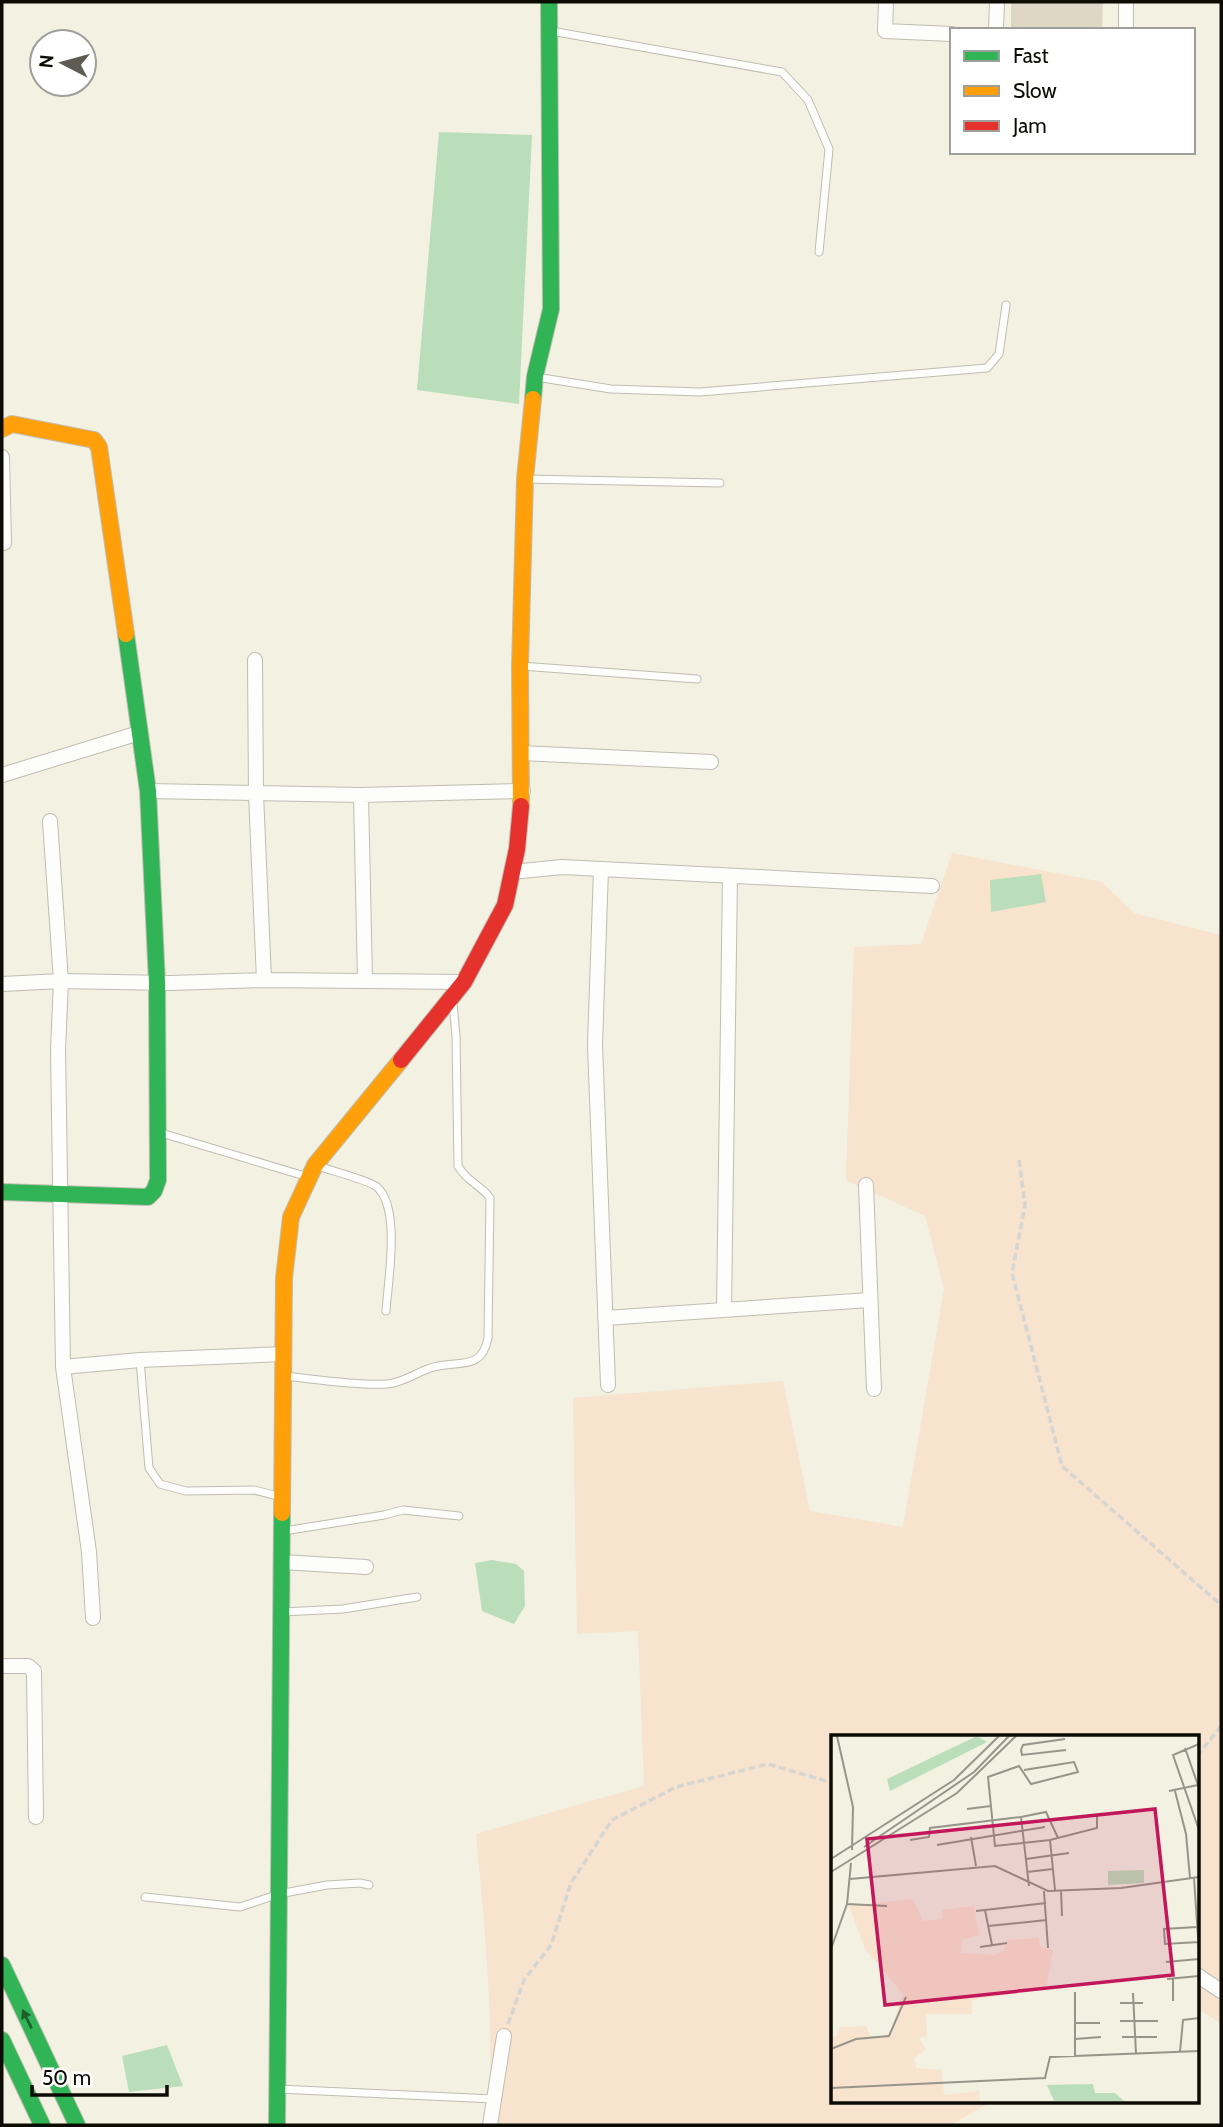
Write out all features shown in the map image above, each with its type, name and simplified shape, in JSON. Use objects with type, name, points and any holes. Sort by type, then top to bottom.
[{"type":"main road","points":[[277,2125],[279,1612],[282,1562],[284,1278],[291,1216],[312,1171],[464,982],[505,905],[517,849],[523,791],[520,666],[525,479],[536,376],[551,309],[549,2]]},
{"type":"main road","points":[[2,429],[12,424],[80,436],[94,440],[99,447],[148,792],[156,983],[158,1180],[154,1191],[148,1197],[2,1192]]},
{"type":"main road","points":[[2,1965],[77,2125]]},
{"type":"main road","points":[[2,2040],[43,2125]]},
{"type":"street","points":[[886,2],[884,31],[950,34]]},
{"type":"street","points":[[996,28],[997,2]]},
{"type":"street","points":[[1126,2],[1126,28]]},
{"type":"street","points":[[2,457],[4,543]]},
{"type":"street","points":[[255,660],[256,794],[264,980]]},
{"type":"street","points":[[2,775],[139,733]]},
{"type":"street","points":[[521,753],[711,762]]},
{"type":"street","points":[[148,792],[361,795],[523,791]]},
{"type":"street","points":[[361,795],[365,981]]},
{"type":"street","points":[[50,821],[61,981],[58,1050],[63,1367],[89,1552],[93,1618]]},
{"type":"street","points":[[512,872],[562,867],[932,886]]},
{"type":"street","points":[[601,869],[596,1045],[608,1385]]},
{"type":"street","points":[[724,1310],[730,876]]},
{"type":"street","points":[[2,984],[264,980],[464,982]]},
{"type":"street","points":[[866,1185],[874,1389]]},
{"type":"street","points":[[606,1318],[870,1300]]},
{"type":"street","points":[[63,1367],[140,1360],[283,1354]]},
{"type":"street","points":[[282,1562],[366,1567]]},
{"type":"street","points":[[2,1666],[28,1666],[34,1671],[36,1817]]},
{"type":"street","points":[[1198,1976],[1221,1991]]},
{"type":"street","points":[[490,2125],[504,2036]]},
{"type":"lane","points":[[550,31],[782,72],[808,100],[829,149],[819,252]]},
{"type":"lane","points":[[536,376],[611,389],[699,392],[987,368],[999,354],[1006,305]]},
{"type":"lane","points":[[525,479],[720,483]]},
{"type":"lane","points":[[520,666],[697,679]]},
{"type":"lane","points":[[283,1376],[388,1384],[435,1366],[475,1361],[485,1351],[488,1338],[490,1198],[486,1192],[466,1179],[458,1166],[456,1035],[452,997]]},
{"type":"lane","points":[[157,1132],[377,1186],[387,1201],[391,1222],[386,1311]]},
{"type":"lane","points":[[140,1360],[149,1468],[160,1484],[186,1491],[254,1490],[282,1497]]},
{"type":"lane","points":[[282,1531],[403,1510],[459,1516]]},
{"type":"lane","points":[[279,1612],[343,1609],[417,1597]]},
{"type":"lane","points":[[145,1897],[240,1907],[279,1894],[327,1885],[369,1885]]},
{"type":"lane","points":[[277,2088],[494,2099]]},
{"type":"path","points":[[1019,1160],[1025,1205],[1012,1273],[1062,1466],[1221,1605]]},
{"type":"path","points":[[1198,1755],[1221,1726]]},
{"type":"path","points":[[504,2036],[524,1980],[551,1945],[571,1883],[612,1820],[676,1787],[768,1764],[831,1782]]},
{"type":"shaded area","points":[[439,132],[532,135],[519,404],[417,390]]},
{"type":"shaded area","points":[[952,853],[1102,882],[1134,913],[1221,935],[1221,2023],[1198,2009],[1198,1735],[831,1735],[831,2102],[991,2102],[951,2125],[488,2125],[490,2016],[476,1834],[644,1786],[638,1631],[577,1634],[573,1398],[783,1381],[810,1511],[903,1527],[944,1289],[925,1216],[846,1180],[854,947],[921,944]]},
{"type":"shaded area","points":[[1041,874],[1046,902],[991,912],[990,880]]},
{"type":"shaded area","points":[[492,1560],[516,1564],[524,1571],[525,1606],[514,1624],[482,1611],[475,1563]]},
{"type":"shaded area","points":[[167,2045],[183,2086],[129,2092],[122,2056]]},
{"type":"building","points":[[1011,2],[1103,2],[1102,28],[1011,28]]},
{"type":"traffic: fast","points":[[533,399],[535,376],[551,309],[549,2]]},
{"type":"traffic: fast","points":[[2,1192],[148,1197],[154,1191],[158,1180],[157,983],[148,791],[126,634]]},
{"type":"traffic: fast","points":[[277,2125],[282,1513]]},
{"type":"traffic: fast","points":[[2,1965],[77,2125]]},
{"type":"traffic: fast","points":[[2,2040],[42,2125]]},
{"type":"traffic: slow","points":[[521,806],[520,666],[525,479],[533,399]]},
{"type":"traffic: slow","points":[[2,429],[12,424],[94,440],[99,447],[126,634]]},
{"type":"traffic: slow","points":[[282,1513],[284,1278],[291,1217],[315,1165],[401,1060]]},
{"type":"traffic: jam","points":[[401,1060],[464,982],[505,905],[517,849],[521,806]]}]
